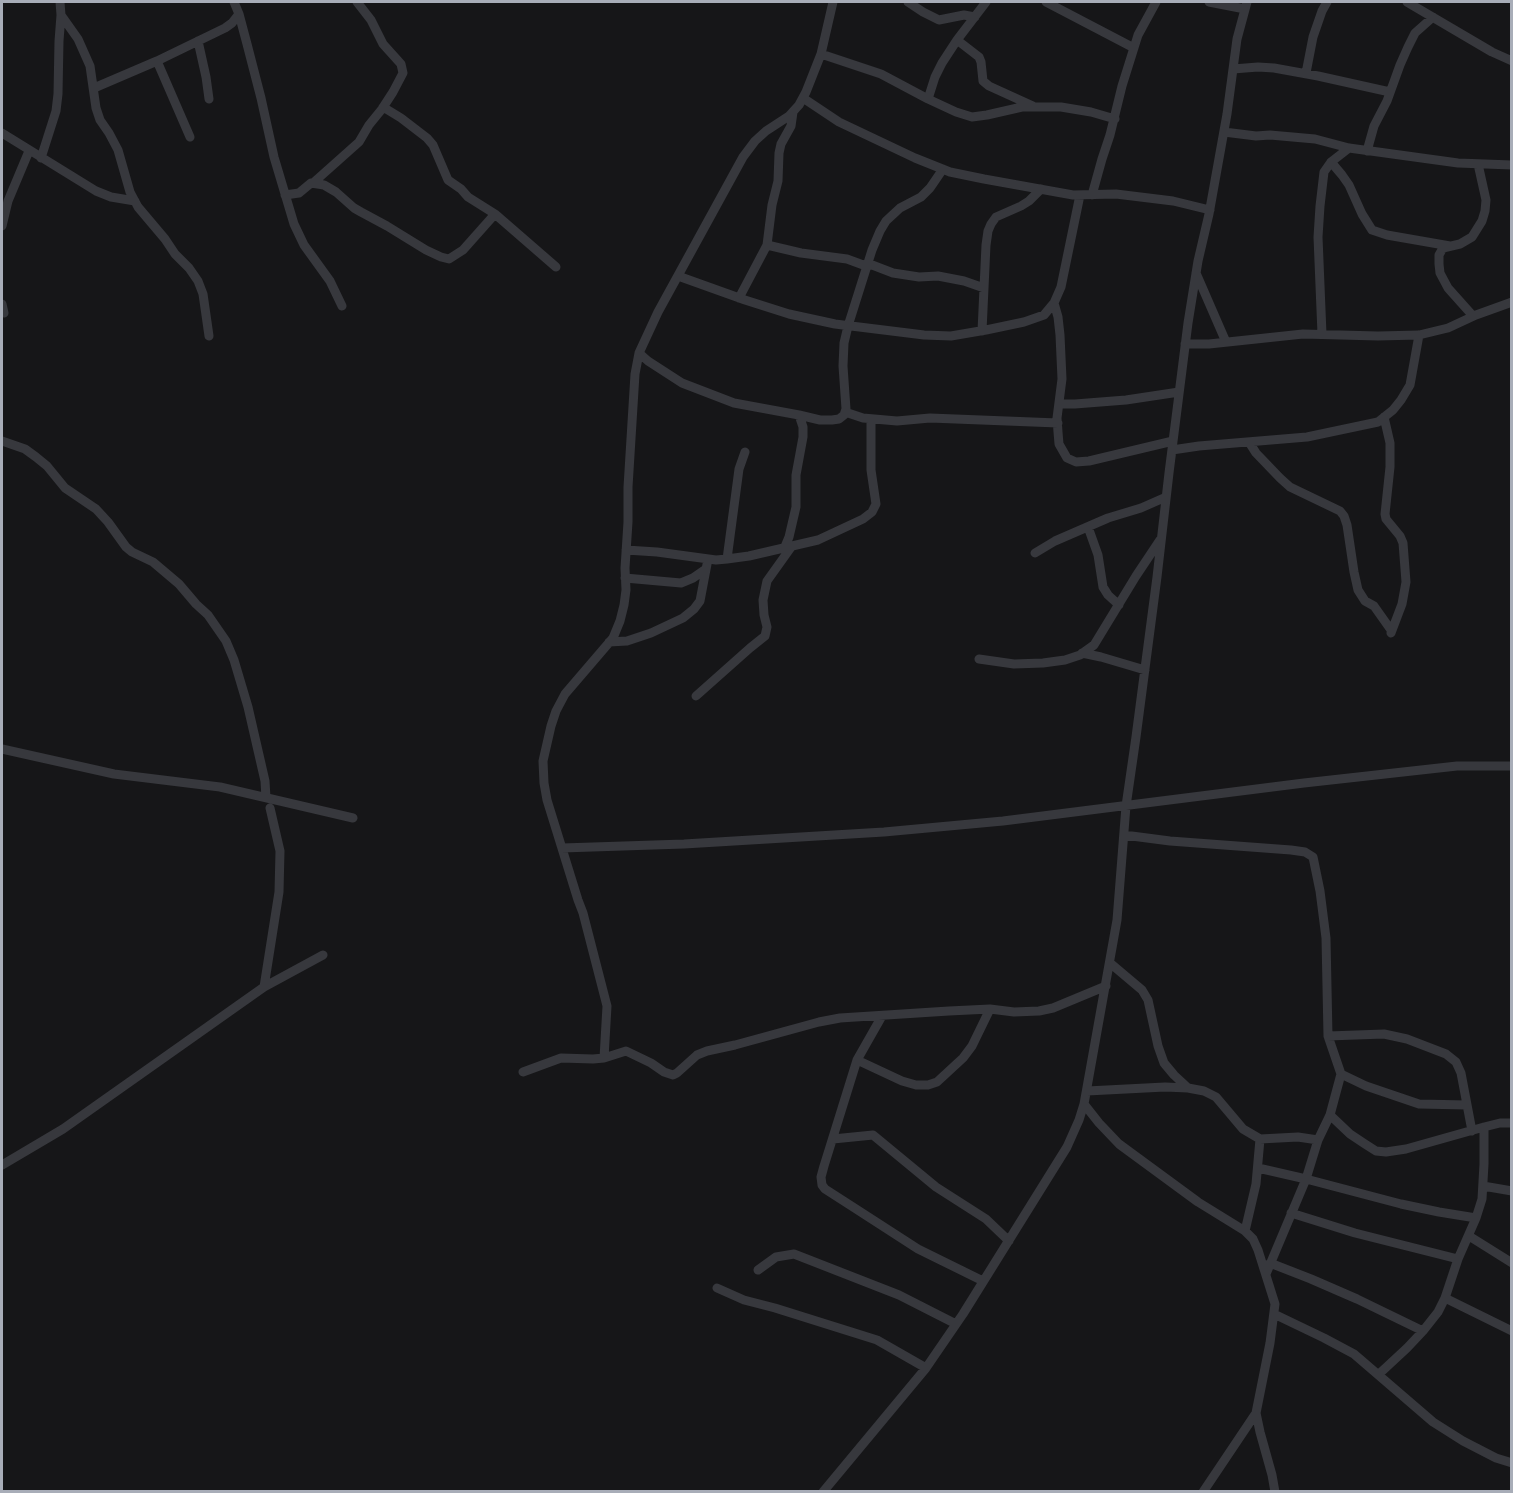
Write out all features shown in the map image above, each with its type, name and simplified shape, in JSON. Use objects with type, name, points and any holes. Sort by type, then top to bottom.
[{"type":"street","points":[[41,158],[56,111],[62,15],[60,2]]},
{"type":"street","points":[[234,2],[261,98],[274,157],[294,224],[304,245],[330,281],[342,306]]},
{"type":"street","points":[[285,195],[304,190],[308,184],[313,183],[359,142],[384,107],[402,76],[401,64],[383,44],[371,20],[357,2]]},
{"type":"street","points":[[604,1058],[607,1006],[586,922],[547,800],[543,761],[556,711],[565,694],[613,638],[624,604],[628,487],[635,374],[639,353],[658,312],[742,158],[754,141],[789,116],[803,98],[821,54],[833,2]]},
{"type":"street","points":[[908,2],[939,20],[964,15],[975,17]]},
{"type":"street","points":[[928,99],[935,77],[957,40],[986,2]]},
{"type":"street","points":[[1046,2],[1134,48]]},
{"type":"street","points":[[1092,195],[1138,35],[1156,2]]},
{"type":"street","points":[[824,1491],[926,1368],[956,1324],[1067,1148],[1084,1104],[1117,920],[1126,806],[1185,344],[1196,273],[1224,132],[1237,39],[1246,5],[1209,2]]},
{"type":"street","points":[[1306,73],[1313,37],[1322,11],[1328,2]]},
{"type":"street","points":[[1407,2],[1492,52],[1512,61]]},
{"type":"street","points":[[94,88],[225,28],[239,14]]},
{"type":"street","points":[[62,15],[78,39],[90,66],[100,120],[118,150],[124,175],[138,207],[198,281],[203,294],[209,336]]},
{"type":"street","points":[[1367,151],[1374,126],[1415,33],[1433,17]]},
{"type":"street","points":[[957,40],[979,57],[983,81],[1034,107]]},
{"type":"street","points":[[198,41],[209,99]]},
{"type":"street","points":[[821,54],[881,74],[928,99],[972,117],[1022,107],[1060,107],[1114,119]]},
{"type":"street","points":[[157,61],[190,137]]},
{"type":"street","points":[[1233,69],[1258,67],[1306,73],[1390,92]]},
{"type":"street","points":[[803,98],[839,122],[943,169],[984,179],[1080,195],[1136,196],[1173,201],[1210,210]]},
{"type":"street","points":[[384,107],[427,138],[433,145],[448,180],[468,198],[495,214],[556,267]]},
{"type":"street","points":[[739,298],[767,245],[772,205],[778,181],[779,153],[781,144],[791,126],[793,112]]},
{"type":"street","points":[[1224,132],[1314,139],[1349,148],[1458,163],[1512,165]]},
{"type":"street","points":[[2,133],[96,191],[111,197],[135,201]]},
{"type":"street","points":[[1322,334],[1318,263],[1319,216],[1324,172],[1331,162],[1349,148]]},
{"type":"street","points":[[2,226],[8,201],[29,150]]},
{"type":"street","points":[[1331,162],[1349,185],[1372,230],[1387,236],[1450,246]]},
{"type":"street","points":[[1473,316],[1448,288],[1440,273],[1439,255],[1443,248],[1460,244],[1472,237],[1482,221],[1486,200],[1478,164]]},
{"type":"street","points":[[639,353],[682,383],[734,403],[820,420],[832,420],[844,415],[846,395],[843,366],[844,343],[867,264],[880,231],[886,221],[900,208],[921,197],[943,169]]},
{"type":"street","points":[[313,183],[324,185],[360,212],[426,250],[449,259],[464,250],[495,214]]},
{"type":"street","points":[[982,331],[988,231],[996,217],[1022,206],[1041,189]]},
{"type":"street","points":[[678,276],[789,314],[848,326],[924,335],[951,336],[982,331],[1044,315],[1054,303],[1061,287],[1080,195]]},
{"type":"street","points":[[767,245],[801,253],[847,259],[893,273],[919,277],[938,276],[964,281],[984,288]]},
{"type":"street","points":[[1196,273],[1226,342]]},
{"type":"street","points":[[1185,344],[1303,334],[1378,336],[1419,334],[1448,328],[1512,302]]},
{"type":"street","points":[[1054,303],[1060,335],[1062,379],[1058,423],[1059,444],[1067,458],[1076,462],[1172,446],[1307,437],[1378,422],[1393,410],[1410,386],[1419,334]]},
{"type":"street","points":[[1059,404],[1126,400],[1179,392]]},
{"type":"street","points":[[845,412],[871,419],[897,421],[940,419],[1058,423]]},
{"type":"street","points":[[696,696],[765,636],[767,627],[763,600],[767,581],[788,548],[796,507],[796,475],[803,437],[799,415]]},
{"type":"street","points":[[1249,442],[1256,453],[1290,487],[1340,511],[1344,516],[1358,590],[1365,601],[1381,614],[1391,633],[1402,604],[1406,582],[1403,543],[1385,514],[1389,487],[1390,443],[1384,417]]},
{"type":"street","points":[[625,578],[681,584],[693,578],[707,564],[716,560],[788,548],[818,540],[863,519],[872,512],[876,504],[871,470],[871,419]]},
{"type":"street","points":[[2,441],[25,449],[47,466],[65,488],[96,509],[126,547],[153,561],[179,584],[208,615],[226,641],[248,707],[265,781],[266,798]]},
{"type":"street","points":[[727,559],[739,469],[745,452]]},
{"type":"street","points":[[1035,553],[1055,541],[1108,518],[1141,508],[1166,497]]},
{"type":"street","points":[[1088,527],[1098,555],[1103,587],[1119,605]]},
{"type":"street","points":[[979,659],[1014,664],[1043,663],[1065,660],[1082,653],[1094,645],[1162,538]]},
{"type":"street","points":[[626,550],[657,552],[707,564]]},
{"type":"street","points":[[609,642],[627,641],[651,633],[682,618],[694,609],[700,601],[707,564]]},
{"type":"street","points":[[1082,653],[1145,670]]},
{"type":"street","points":[[2,749],[114,774],[220,787],[353,818]]},
{"type":"street","points":[[562,848],[648,846],[884,832],[983,823],[1457,766],[1512,766]]},
{"type":"street","points":[[264,987],[279,892],[280,851],[270,808]]},
{"type":"street","points":[[1124,834],[1170,841],[1291,850],[1305,852],[1312,857],[1320,891],[1326,938],[1328,1036],[1341,1074],[1330,1115],[1266,1274]]},
{"type":"street","points":[[2,1166],[73,1122],[264,987],[323,955]]},
{"type":"street","points":[[1110,963],[1142,990],[1148,1000],[1164,1063],[1188,1088]]},
{"type":"street","points":[[523,1072],[561,1058],[604,1058],[626,1051],[673,1075],[697,1055],[707,1051],[819,1022],[840,1018],[924,1012],[990,1009],[1014,1012],[1039,1011],[1053,1008],[1106,986]]},
{"type":"street","points":[[857,1060],[916,1085],[937,1082],[963,1058],[972,1046],[990,1009]]},
{"type":"street","points":[[882,1016],[857,1060],[821,1177],[822,1185],[918,1249],[983,1281]]},
{"type":"street","points":[[1328,1036],[1384,1034],[1407,1039],[1446,1054],[1456,1062],[1461,1073],[1472,1131]]},
{"type":"street","points":[[1341,1074],[1366,1086],[1419,1104],[1467,1105]]},
{"type":"street","points":[[1087,1091],[1165,1087],[1204,1091],[1216,1097],[1243,1129],[1260,1139],[1298,1137],[1318,1140]]},
{"type":"street","points":[[1084,1104],[1119,1144],[1198,1202],[1245,1231],[1253,1239],[1275,1304],[1256,1413],[1275,1491]]},
{"type":"street","points":[[1330,1115],[1350,1134],[1365,1144],[1376,1151],[1386,1152],[1406,1149],[1500,1123],[1512,1123]]},
{"type":"street","points":[[1379,1374],[1423,1331],[1438,1312],[1445,1298],[1482,1199],[1484,1127]]},
{"type":"street","points":[[833,1139],[873,1135],[936,1187],[986,1219],[1009,1241]]},
{"type":"street","points":[[1245,1231],[1256,1184],[1260,1139]]},
{"type":"street","points":[[1258,1168],[1401,1204],[1476,1218]]},
{"type":"street","points":[[1483,1186],[1512,1191]]},
{"type":"street","points":[[1291,1213],[1355,1233],[1458,1259]]},
{"type":"street","points":[[1468,1236],[1512,1263]]},
{"type":"street","points":[[758,1270],[776,1257],[794,1254],[898,1295],[956,1324]]},
{"type":"street","points":[[1270,1263],[1357,1299],[1423,1331]]},
{"type":"street","points":[[717,1287],[744,1300],[877,1340],[926,1368]]},
{"type":"street","points":[[1445,1298],[1512,1331]]},
{"type":"street","points":[[1274,1314],[1354,1354],[1433,1422],[1463,1441],[1496,1458],[1512,1463]]},
{"type":"street","points":[[1203,1491],[1256,1413]]}]
